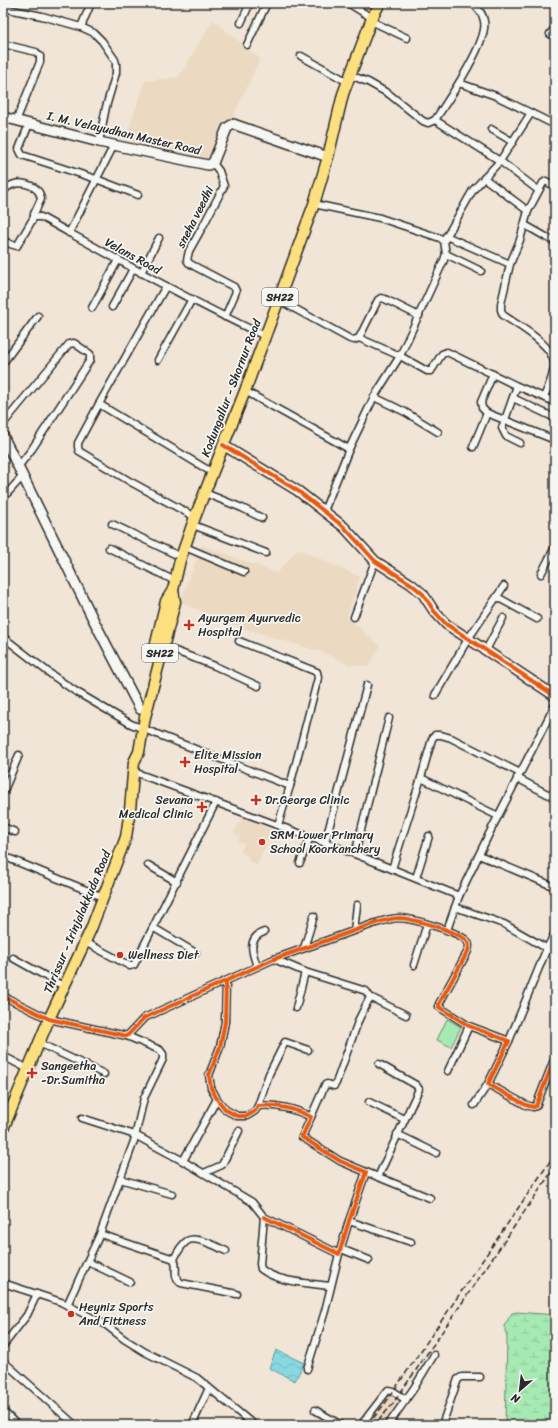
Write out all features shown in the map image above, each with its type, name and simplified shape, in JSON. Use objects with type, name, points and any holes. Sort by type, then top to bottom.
[{"type":"main road","name":"Kodungallur - Shornur Road","points":[[142,713],[175,602],[174,585],[181,558],[314,204],[328,157],[343,94],[380,3]]},
{"type":"main road","points":[[142,713],[166,602],[174,585]]},
{"type":"main road","name":"Thrissur - Irinjalakkuda Road","points":[[3,1129],[49,1019],[85,942],[126,837],[134,767],[133,750],[136,726],[142,713]]},
{"type":"street","points":[[81,27],[91,3]]},
{"type":"street","points":[[241,23],[250,3]]},
{"type":"street","points":[[247,46],[267,3]]},
{"type":"street","points":[[348,3],[372,20],[407,38]]},
{"type":"street","points":[[301,56],[349,78],[368,82],[389,94],[423,121],[428,123],[435,120],[459,83],[479,46],[484,33],[484,21],[478,7],[472,3]]},
{"type":"street","points":[[3,8],[42,16],[81,27],[94,33],[102,41],[116,64],[116,73],[106,107],[100,142]]},
{"type":"street","points":[[550,34],[555,28]]},
{"type":"street","points":[[3,44],[36,52],[40,56],[40,62],[16,121]]},
{"type":"street","points":[[459,83],[496,96],[555,126]]},
{"type":"street","points":[[324,511],[349,449],[374,397],[400,356],[419,316],[446,254],[445,238],[473,190],[500,161],[531,113]]},
{"type":"street","name":"I. M. Velayudhan Master Road","points":[[3,117],[100,142],[208,165],[213,163],[227,128],[232,124],[328,157]]},
{"type":"street","points":[[435,120],[500,161],[538,190]]},
{"type":"street","points":[[29,124],[19,149],[22,155],[96,179],[138,195]]},
{"type":"street","points":[[491,129],[513,142]]},
{"type":"street","points":[[69,233],[114,145]]},
{"type":"street","name":"sneha veedhi","points":[[213,163],[219,171],[224,186],[189,251],[187,260],[194,266],[234,287],[236,291],[225,317]]},
{"type":"street","points":[[484,178],[528,211]]},
{"type":"street","points":[[544,397],[553,374],[553,356],[547,348],[503,315],[501,304],[510,264],[525,225],[528,211],[543,183],[546,181],[555,187]]},
{"type":"street","points":[[3,192],[9,185],[22,183],[39,192],[41,198],[34,217],[17,246],[3,240]]},
{"type":"street","points":[[314,204],[380,218],[440,238],[445,238],[510,264]]},
{"type":"street","name":"Velans Road","points":[[34,217],[41,217],[141,273],[265,336]]},
{"type":"street","points":[[525,225],[555,242]]},
{"type":"street","points":[[141,273],[159,238]]},
{"type":"street","points":[[446,254],[481,271]]},
{"type":"street","points":[[92,308],[118,260]]},
{"type":"street","points":[[112,307],[134,269]]},
{"type":"street","points":[[166,286],[78,443],[79,451],[194,521],[266,553]]},
{"type":"street","points":[[358,338],[378,300],[381,298],[419,316]]},
{"type":"street","points":[[158,360],[192,299]]},
{"type":"street","points":[[279,300],[350,339],[354,340],[358,338],[400,356],[427,371],[431,371],[442,354],[447,352],[517,386],[555,402]]},
{"type":"street","points":[[3,363],[38,316]]},
{"type":"street","points":[[3,424],[69,344],[74,343],[90,354],[90,360],[32,449],[18,467]]},
{"type":"street","points":[[493,374],[480,402],[482,408],[487,413],[555,440]]},
{"type":"street","points":[[517,386],[502,428],[506,436],[520,443]]},
{"type":"street","points":[[245,391],[349,449]]},
{"type":"street","points":[[374,397],[405,412],[438,432]]},
{"type":"street","points":[[513,398],[555,418]]},
{"type":"street","points":[[99,404],[213,473]]},
{"type":"street","points":[[473,447],[487,413]]},
{"type":"street","points":[[3,436],[93,619],[142,713]]},
{"type":"street","points":[[223,445],[298,491],[344,527],[375,560],[411,584],[423,594],[434,611],[446,624],[555,696]]},
{"type":"street","points":[[3,498],[22,477]]},
{"type":"street","points":[[205,493],[262,518]]},
{"type":"street","points":[[112,524],[181,558]]},
{"type":"street","points":[[185,547],[244,572]]},
{"type":"street","points":[[541,574],[555,547]]},
{"type":"street","points":[[109,548],[174,585]]},
{"type":"street","points":[[354,617],[375,560]]},
{"type":"street","points":[[435,695],[468,639],[504,586]]},
{"type":"street","points":[[497,596],[537,619]]},
{"type":"street","points":[[486,650],[503,618]]},
{"type":"street","points":[[3,637],[75,691],[136,726],[290,786]]},
{"type":"street","points":[[239,641],[313,669],[317,672],[318,678],[290,786],[278,825]]},
{"type":"street","points":[[162,646],[215,666],[258,686]]},
{"type":"street","points":[[325,843],[366,685]]},
{"type":"street","points":[[447,930],[458,896],[518,775],[555,705]]},
{"type":"street","points":[[356,854],[389,718]]},
{"type":"street","points":[[392,869],[432,739],[435,735],[451,738],[518,775],[555,798]]},
{"type":"street","points":[[3,793],[19,755]]},
{"type":"street","points":[[134,767],[216,802],[356,854],[458,896]]},
{"type":"street","points":[[421,778],[498,816]]},
{"type":"street","points":[[85,942],[130,966],[134,965],[138,960],[216,802]]},
{"type":"street","points":[[3,827],[15,832]]},
{"type":"street","points":[[416,878],[429,836]]},
{"type":"street","points":[[300,863],[310,837]]},
{"type":"street","points":[[479,855],[555,887]]},
{"type":"street","points":[[3,856],[103,897]]},
{"type":"street","points":[[148,865],[177,882]]},
{"type":"street","points":[[354,930],[357,905]]},
{"type":"street","points":[[454,907],[504,924],[555,953]]},
{"type":"street","points":[[304,948],[314,916]]},
{"type":"street","points":[[127,1036],[144,1018],[256,966],[354,930],[390,919],[401,918],[447,930],[466,940],[469,944],[468,951],[439,1004],[439,1007],[469,1026],[509,1041]]},
{"type":"street","points":[[414,964],[427,924]]},
{"type":"street","points":[[154,928],[196,953]]},
{"type":"street","points":[[256,966],[251,952],[253,941],[257,934],[264,932]]},
{"type":"street","points":[[474,1105],[488,1084],[509,1041],[547,948],[555,933]]},
{"type":"street","points":[[13,958],[65,987]]},
{"type":"street","points":[[274,959],[305,972],[366,991],[370,997],[406,1014]]},
{"type":"street","points":[[296,1008],[305,972]]},
{"type":"street","points":[[226,981],[226,1022],[220,1047],[209,1075],[211,1088],[217,1099],[226,1110],[237,1116],[247,1116],[255,1111],[269,1074],[285,1042],[308,1050]]},
{"type":"street","points":[[3,996],[49,1019],[127,1036],[160,1050],[163,1054],[163,1059],[144,1098],[135,1135],[100,1234],[67,1305]]},
{"type":"street","points":[[370,997],[359,1019],[336,1084],[334,1086],[327,1084],[325,1085],[302,1137],[340,1161],[430,1198]]},
{"type":"street","points":[[448,1071],[469,1026]]},
{"type":"street","points":[[39,1043],[104,1074]]},
{"type":"street","points":[[3,1056],[28,1068]]},
{"type":"street","points":[[488,1084],[532,1107],[536,1106],[554,1060]]},
{"type":"street","points":[[378,1177],[419,1089],[416,1085],[379,1064]]},
{"type":"street","points":[[183,1161],[217,1099]]},
{"type":"street","points":[[369,1102],[404,1119]]},
{"type":"street","points":[[258,1106],[264,1105],[280,1107],[311,1117]]},
{"type":"street","points":[[82,1118],[135,1135],[204,1173],[252,1202],[264,1217],[340,1251],[369,1260]]},
{"type":"street","points":[[204,1173],[222,1165],[239,1131]]},
{"type":"street","points":[[397,1134],[436,1153]]},
{"type":"street","points":[[307,1369],[340,1251],[366,1172]]},
{"type":"street","points":[[120,1179],[172,1194]]},
{"type":"street","points":[[264,1217],[260,1264],[261,1270],[277,1278],[331,1286]]},
{"type":"street","points":[[349,1221],[411,1242]]},
{"type":"street","points":[[100,1234],[174,1259]]},
{"type":"street","points":[[174,1259],[187,1240],[192,1239],[198,1239],[226,1251]]},
{"type":"street","points":[[174,1259],[176,1264],[175,1275],[177,1279],[182,1282],[237,1294]]},
{"type":"street","points":[[88,1262],[130,1282]]},
{"type":"street","points":[[3,1283],[67,1305],[106,1325],[124,1339],[145,1352],[197,1378],[254,1425]]},
{"type":"street","points":[[3,1346],[28,1315],[37,1294]]},
{"type":"street","points":[[388,1425],[406,1400],[434,1355]]},
{"type":"street","points":[[3,1361],[75,1425]]},
{"type":"street","points":[[442,1425],[458,1379],[462,1376],[480,1377]]},
{"type":"street","points":[[192,1425],[209,1388]]},
{"type":"street","points":[[361,1425],[388,1390],[393,1391],[406,1400]]},
{"type":"street","points":[[315,1410],[340,1425]]},
{"type":"street","points":[[3,1411],[17,1425]]},
{"type":"shaded area","points":[[213,20],[260,59],[211,164],[125,140],[145,81],[179,77]]},
{"type":"shaded area","points":[[202,545],[277,573],[298,549],[360,577],[347,617],[380,646],[369,666],[351,665],[324,653],[230,624],[180,602]]},
{"type":"shaded area","points":[[243,816],[278,835],[274,843],[268,840],[257,865],[248,860],[249,857],[241,852],[244,844],[238,841],[240,836],[234,833]]},
{"type":"shaded area","points":[[388,1391],[403,1400],[385,1425],[364,1425]]},
{"type":"green space","points":[[447,1019],[461,1027],[451,1047],[437,1040]]},
{"type":"green space","points":[[517,1312],[555,1315],[555,1425],[505,1425],[507,1338],[504,1326],[512,1313]]},
{"type":"water","points":[[276,1350],[304,1363],[295,1381],[269,1368]]},
{"type":"railway","points":[[368,1425],[386,1402],[555,1154]]},
{"type":"railway","points":[[378,1421],[391,1406],[555,1167]]},
{"type":"cycle path","points":[[223,445],[298,491],[344,527],[375,561],[411,584],[423,594],[434,611],[446,624],[555,696]]},
{"type":"cycle path","points":[[3,996],[49,1019],[127,1036],[144,1018],[274,959],[376,923],[400,918],[444,929],[468,942],[468,951],[439,1004],[439,1007],[469,1026],[509,1041],[488,1084],[526,1105],[533,1107],[536,1106],[554,1060]]},
{"type":"cycle path","points":[[226,981],[225,1022],[220,1047],[209,1075],[211,1088],[217,1099],[226,1110],[237,1116],[247,1116],[255,1111],[258,1106],[271,1106],[285,1108],[311,1117],[302,1137],[340,1161],[366,1172],[339,1254],[264,1217]]},
{"type":"place","name":"Ayurgem Ayurvedic Hospital","points":[[189,625]]},
{"type":"place","name":"Elite Mission Hospital","points":[[185,762]]},
{"type":"place","name":"Dr.George Clinic","points":[[256,800]]},
{"type":"place","name":"Sevana Medical Clinic","points":[[202,807]]},
{"type":"place","name":"SRM Lower Primary School Koorkanchery","points":[[262,842]]},
{"type":"place","name":"Wellness Diet","points":[[120,955]]},
{"type":"place","name":"Sangeetha -Dr.Sumitha","points":[[32,1073]]},
{"type":"place","name":"Heyniz Sports And Fittness","points":[[71,1314]]}]
